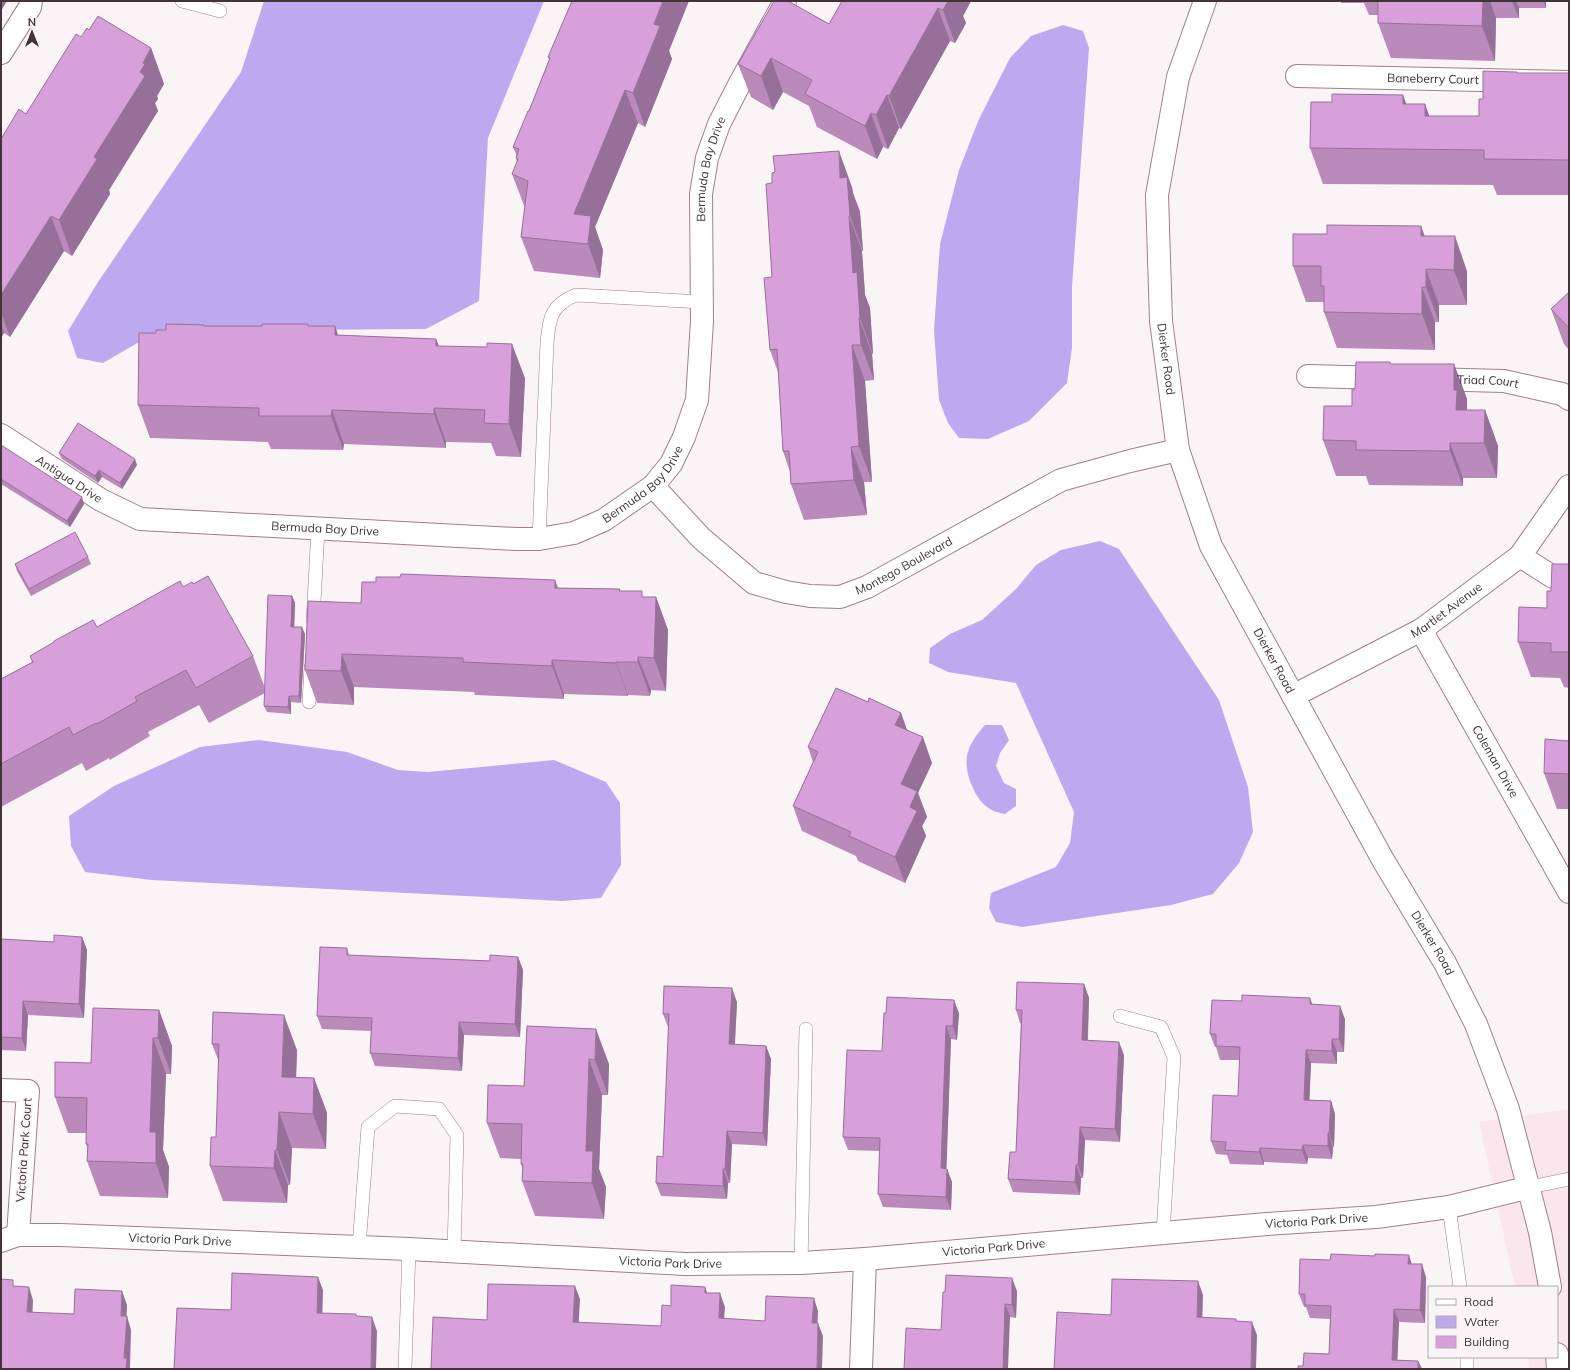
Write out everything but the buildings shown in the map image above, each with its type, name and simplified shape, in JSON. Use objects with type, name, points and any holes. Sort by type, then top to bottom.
[{"type":"street","points":[[1,53],[30,7],[31,1]]},
{"type":"street","name":"Bermuda Bay Drive","points":[[140,519],[318,530],[539,539],[574,533],[604,520],[652,486],[671,464],[684,437],[697,400],[702,302],[701,194],[707,158],[719,124],[785,1]]},
{"type":"street","name":"Dierker Road","points":[[1205,1],[1178,77],[1158,195],[1161,321],[1178,450],[1211,546],[1383,860],[1445,963],[1476,1024],[1508,1109],[1530,1187],[1550,1286]]},
{"type":"street","name":"Baneberry Court","points":[[1297,76],[1569,82]]},
{"type":"street","name":"Triad Court","points":[[1308,376],[1504,381],[1562,394],[1569,399]]},
{"type":"street","name":"Antigua Drive","points":[[1,435],[101,500],[140,519]]},
{"type":"street","name":"Montego Boulevard","points":[[652,486],[701,538],[754,583],[786,592],[810,596],[840,597],[867,587],[1061,480],[1130,461],[1178,450]]},
{"type":"street","name":"Martlet Avenue","points":[[1293,696],[1421,630],[1520,556],[1569,486]]},
{"type":"street","points":[[1520,556],[1553,577],[1569,578]]},
{"type":"street","name":"Coleman Drive","points":[[1421,630],[1569,892]]},
{"type":"street","name":"Victoria Park Court","points":[[1,1090],[28,1091],[9,1238]]},
{"type":"street","name":"Victoria Park Drive","points":[[9,1238],[60,1235],[410,1249],[685,1264],[801,1262],[865,1259],[1267,1224],[1376,1217],[1448,1207],[1530,1187]]},
{"type":"street","points":[[861,1369],[865,1259]]},
{"type":"street","points":[[1557,1358],[1558,1369]]},
{"type":"lane","points":[[182,1],[220,11]]},
{"type":"lane","points":[[539,539],[548,323],[556,308],[564,300],[576,295],[702,302]]},
{"type":"lane","points":[[312,632],[318,530]]},
{"type":"lane","points":[[309,702],[311,655]]},
{"type":"lane","points":[[1120,1016],[1161,1027],[1174,1058],[1163,1233]]},
{"type":"lane","points":[[801,1262],[806,1029]]},
{"type":"lane","points":[[360,1247],[368,1127],[395,1106],[439,1109],[457,1135],[454,1252]]},
{"type":"lane","points":[[1530,1187],[1569,1179]]},
{"type":"lane","points":[[1448,1207],[1460,1286]]},
{"type":"lane","points":[[405,1369],[410,1249]]},
{"type":"lane","points":[[1467,1358],[1467,1369]]},
{"type":"shaded area","points":[[1569,1109],[1569,1369],[1529,1369],[1528,1358],[1558,1358],[1558,1286],[1515,1286],[1479,1122]]},
{"type":"water","points":[[264,1],[544,1],[488,138],[479,301],[426,329],[158,331],[103,363],[77,358],[68,331],[98,282],[241,72]]},
{"type":"water","points":[[1063,25],[1083,31],[1089,48],[1072,287],[1072,348],[1067,383],[1029,421],[988,439],[959,438],[948,423],[939,400],[934,330],[940,244],[959,170],[979,119],[1010,58],[1031,36]]},
{"type":"water","points":[[1100,541],[1119,549],[1219,700],[1248,787],[1253,832],[1239,863],[1213,894],[1171,905],[1022,927],[996,922],[989,908],[991,893],[1056,867],[1070,843],[1074,812],[1016,683],[948,672],[929,663],[930,648],[950,634],[982,620],[1016,589],[1036,565],[1061,550]]},
{"type":"water","points":[[985,725],[1002,725],[1009,740],[1000,753],[996,766],[1004,783],[1016,789],[1016,806],[1005,814],[992,810],[983,803],[975,793],[967,772],[966,763],[969,748]]},
{"type":"water","points":[[259,740],[347,752],[398,770],[428,772],[554,760],[606,782],[620,803],[621,865],[601,898],[562,901],[152,880],[85,872],[71,846],[69,816],[114,786],[200,747]]}]
